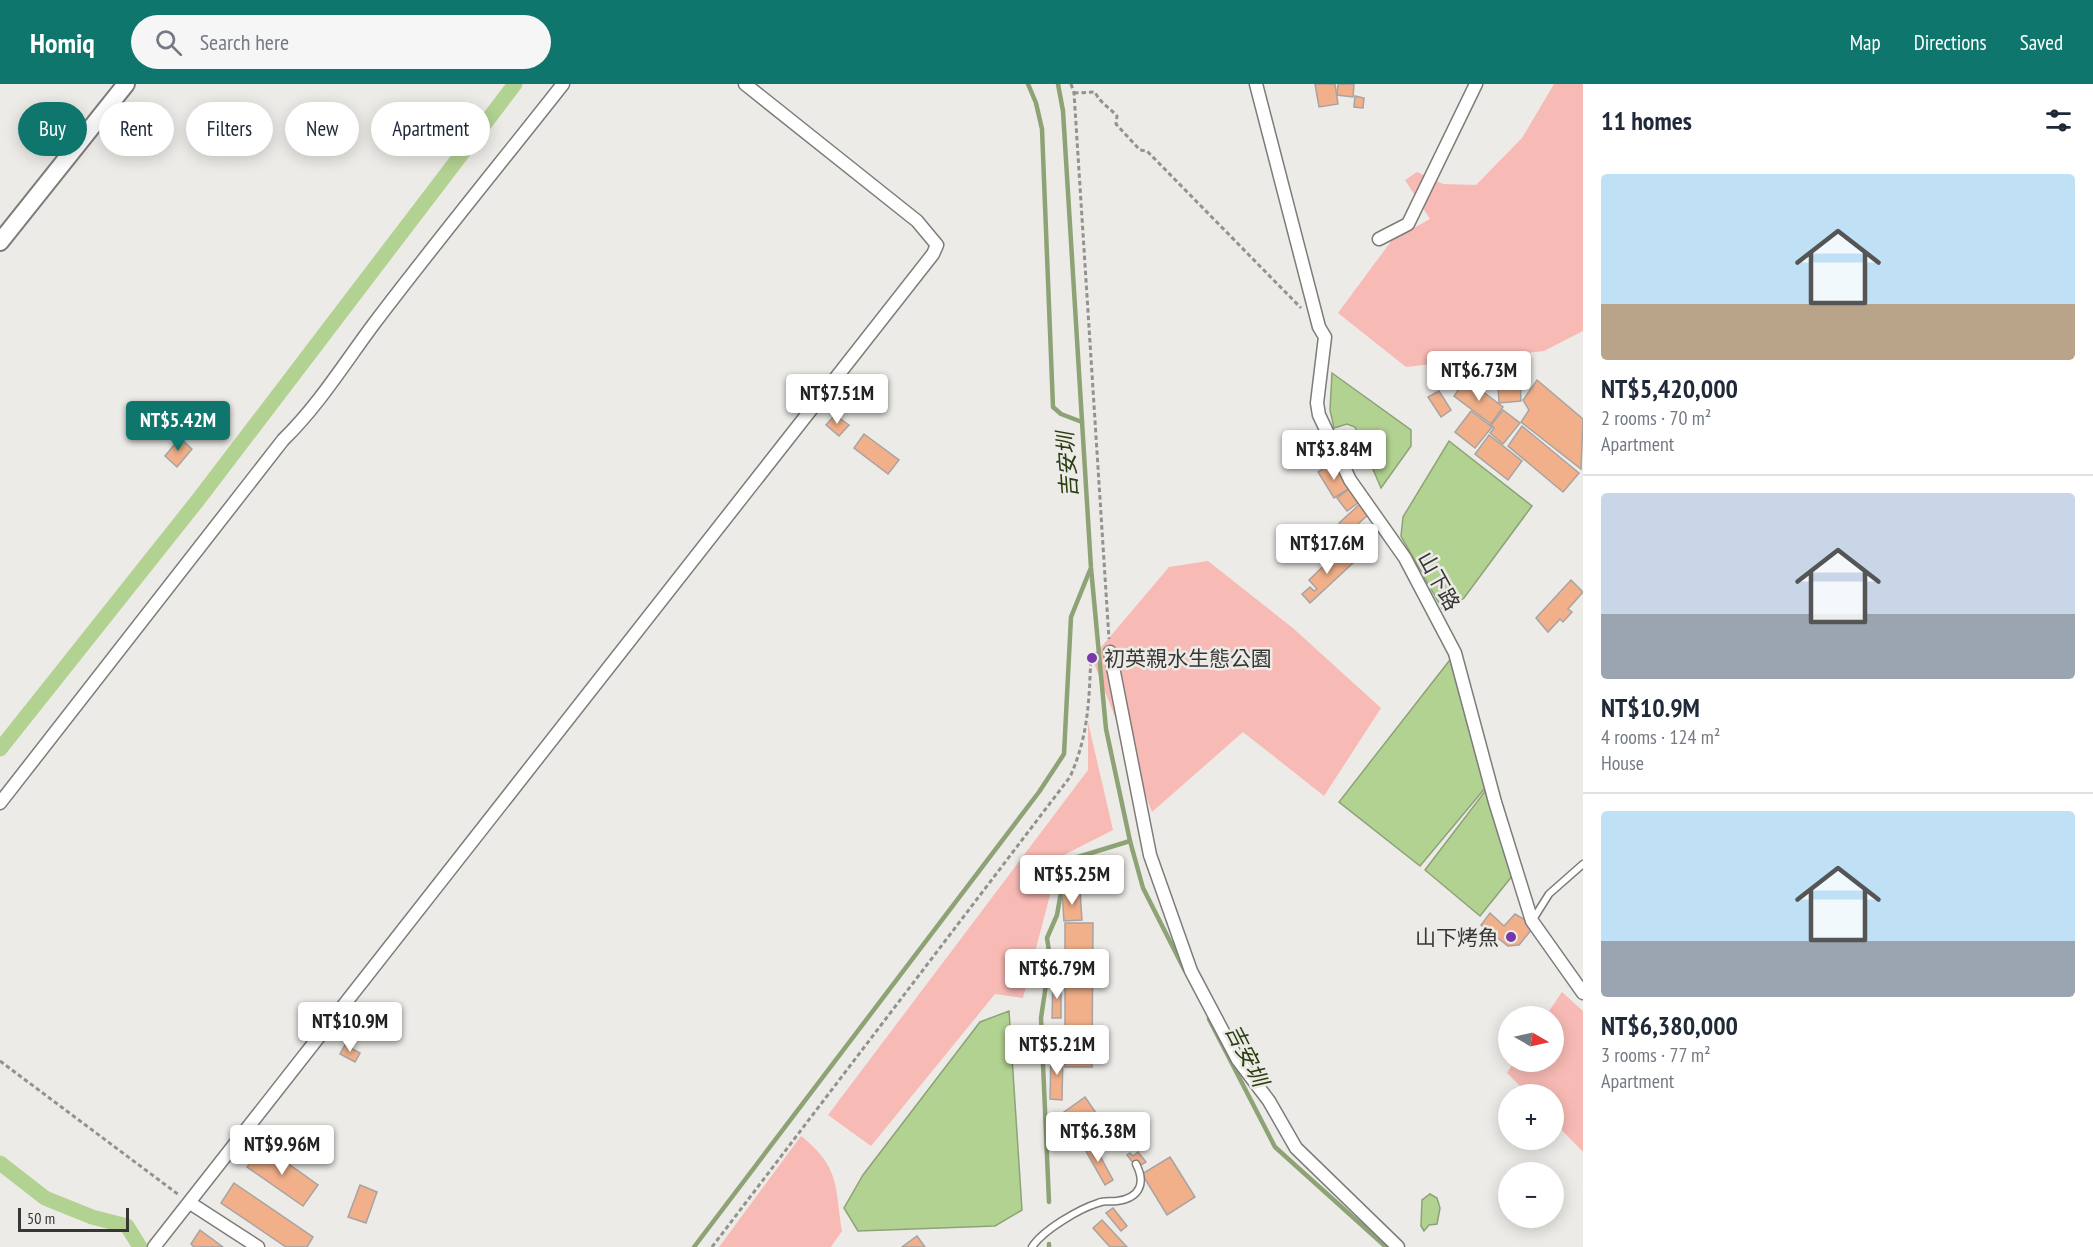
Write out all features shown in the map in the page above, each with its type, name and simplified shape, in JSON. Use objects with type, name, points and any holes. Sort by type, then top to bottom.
[{"type":"street","points":[[0,242],[126,84]]},
{"type":"street","points":[[0,803],[276,449],[330,385],[373,326],[563,84]]},
{"type":"street","points":[[154,1247],[933,254],[937,245],[918,221],[745,84]]},
{"type":"street","name":"山下路","points":[[1256,84],[1319,327],[1325,337],[1317,403],[1319,415],[1350,480],[1405,558],[1455,653],[1495,802],[1532,921],[1583,993]]},
{"type":"street","points":[[1379,239],[1408,224],[1476,84]]},
{"type":"street","points":[[1110,652],[1149,855],[1191,971],[1239,1060],[1269,1101],[1296,1148],[1398,1247]]},
{"type":"street","points":[[190,1203],[258,1247]]},
{"type":"lane","points":[[1532,921],[1549,894],[1583,864]]},
{"type":"lane","points":[[1033,1246],[1042,1234],[1096,1203],[1127,1199],[1141,1187],[1143,1181],[1136,1164]]},
{"type":"path","points":[[1071,84],[1074,93],[1110,652]]},
{"type":"path","points":[[1074,93],[1095,92],[1099,102],[1117,116],[1116,124],[1140,150],[1147,151],[1319,327]]},
{"type":"path","points":[[712,1247],[1070,777],[1081,751],[1088,722],[1091,654]]},
{"type":"path","points":[[0,1061],[190,1203]]},
{"type":"shaded area","points":[[1554,84],[1583,84],[1583,331],[1544,351],[1406,367],[1338,313],[1392,240],[1430,219],[1405,180],[1417,172],[1443,184],[1476,185],[1522,138]]},
{"type":"shaded area","points":[[1332,373],[1411,430],[1411,446],[1381,488],[1355,427],[1347,424],[1334,428],[1330,410]]},
{"type":"shaded area","points":[[1449,441],[1532,506],[1464,598],[1444,612],[1401,536],[1403,517]]},
{"type":"shaded area","points":[[1208,561],[1294,629],[1381,708],[1324,796],[1243,732],[1152,812],[1092,658],[1169,567]]},
{"type":"shaded area","points":[[1453,656],[1486,787],[1420,866],[1339,802]]},
{"type":"shaded area","points":[[1088,722],[1113,830],[1060,857],[1023,998],[995,994],[871,1146],[828,1115],[1088,770]]},
{"type":"shaded area","points":[[1486,790],[1513,875],[1480,916],[1425,870]]},
{"type":"shaded area","points":[[1562,992],[1583,1011],[1583,1152],[1564,1132],[1564,1084],[1518,1084],[1507,1073],[1564,1072],[1564,1006],[1552,1006]]},
{"type":"shaded area","points":[[1009,1011],[1022,1210],[995,1226],[858,1231],[844,1208],[863,1175],[980,1022]]},
{"type":"shaded area","points":[[801,1136],[823,1158],[834,1178],[842,1231],[831,1247],[719,1247]]},
{"type":"shaded area","points":[[1430,1194],[1437,1198],[1440,1208],[1437,1224],[1429,1225],[1424,1231],[1421,1226],[1422,1200]]},
{"type":"building","points":[[1315,84],[1335,84],[1338,104],[1319,107]]},
{"type":"building","points":[[1338,84],[1354,84],[1353,97],[1337,95]]},
{"type":"building","points":[[1355,96],[1364,98],[1363,108],[1354,107]]},
{"type":"building","points":[[1466,379],[1503,407],[1491,424],[1454,396]]},
{"type":"building","points":[[1537,380],[1583,419],[1581,469],[1521,422],[1529,410],[1523,400]]},
{"type":"building","points":[[1520,384],[1521,401],[1499,403],[1498,385]]},
{"type":"building","points":[[1439,391],[1451,410],[1441,417],[1428,397]]},
{"type":"building","points":[[1503,410],[1520,423],[1503,444],[1490,433],[1494,428],[1491,425]]},
{"type":"building","points":[[1471,411],[1492,427],[1475,448],[1455,432]]},
{"type":"building","points":[[835,415],[849,425],[839,436],[826,425]]},
{"type":"building","points":[[1522,426],[1579,473],[1563,492],[1508,446]]},
{"type":"building","points":[[864,434],[899,460],[888,474],[854,448]]},
{"type":"building","points":[[1489,435],[1522,461],[1508,480],[1475,454]]},
{"type":"building","points":[[180,438],[192,449],[177,467],[165,456]]},
{"type":"building","points":[[1332,463],[1350,488],[1334,498],[1318,472]]},
{"type":"building","points":[[1349,489],[1358,503],[1347,511],[1337,498]]},
{"type":"building","points":[[1360,504],[1369,514],[1348,533],[1339,523]]},
{"type":"building","points":[[1342,552],[1353,563],[1310,603],[1302,594],[1310,587],[1314,591],[1317,589],[1309,580],[1337,553],[1339,555]]},
{"type":"building","points":[[1571,580],[1583,592],[1568,609],[1572,612],[1563,622],[1560,619],[1548,632],[1536,618]]},
{"type":"building","points":[[1080,891],[1082,920],[1064,921],[1062,892]]},
{"type":"building","name":"山下烤魚","points":[[1490,913],[1504,926],[1515,914],[1527,921],[1532,929],[1519,945],[1508,946],[1481,925]]},
{"type":"building","points":[[1065,923],[1093,923],[1092,1067],[1065,1067]]},
{"type":"building","points":[[1053,981],[1061,981],[1061,1018],[1052,1018]]},
{"type":"building","points":[[1052,1034],[1061,1034],[1061,1045],[1052,1044]]},
{"type":"building","points":[[345,1045],[360,1053],[355,1062],[340,1054]]},
{"type":"building","points":[[1051,1052],[1063,1052],[1062,1100],[1050,1099]]},
{"type":"building","points":[[1085,1097],[1096,1113],[1057,1140],[1046,1125]]},
{"type":"building","points":[[273,1129],[289,1140],[281,1152],[265,1141]]},
{"type":"building","points":[[1092,1141],[1113,1180],[1105,1185],[1083,1146]]},
{"type":"building","points":[[262,1145],[318,1185],[303,1206],[247,1167]]},
{"type":"building","points":[[1138,1152],[1146,1162],[1141,1165],[1137,1160],[1133,1163],[1127,1155],[1130,1153],[1133,1156]]},
{"type":"building","points":[[1170,1157],[1195,1197],[1167,1215],[1142,1174]]},
{"type":"building","points":[[234,1183],[313,1237],[307,1247],[286,1247],[221,1203]]},
{"type":"building","points":[[360,1185],[377,1192],[366,1223],[348,1217]]},
{"type":"building","points":[[1113,1208],[1127,1226],[1121,1231],[1106,1213]]},
{"type":"building","points":[[1102,1220],[1127,1247],[1110,1247],[1093,1228]]},
{"type":"building","points":[[200,1230],[223,1247],[194,1247],[191,1244]]},
{"type":"building","points":[[917,1236],[925,1247],[902,1247]]},
{"type":"waterway","points":[[0,749],[198,500],[515,84]]},
{"type":"waterway","points":[[1028,84],[1036,103],[1042,129],[1053,407],[1061,414],[1082,422]]},
{"type":"waterway","name":"吉安圳","points":[[1058,84],[1063,111],[1091,568],[1106,729],[1130,841],[1143,888],[1185,971]]},
{"type":"waterway","points":[[694,1247],[1039,792],[1064,754],[1071,617],[1090,570]]},
{"type":"waterway","name":"吉安圳","points":[[1049,1202],[1041,1018],[1050,958],[1047,938],[1057,915],[1063,881],[1078,857],[1130,841]]},
{"type":"waterway","name":"吉安圳","points":[[1209,1019],[1275,1147],[1386,1247]]},
{"type":"waterway","points":[[0,1163],[45,1198],[92,1217],[127,1226],[140,1247]]},
{"type":"place","name":"初英親水生態公園","points":[[1092,658]]},
{"type":"place","name":"山下烤魚","points":[[1511,937]]}]
